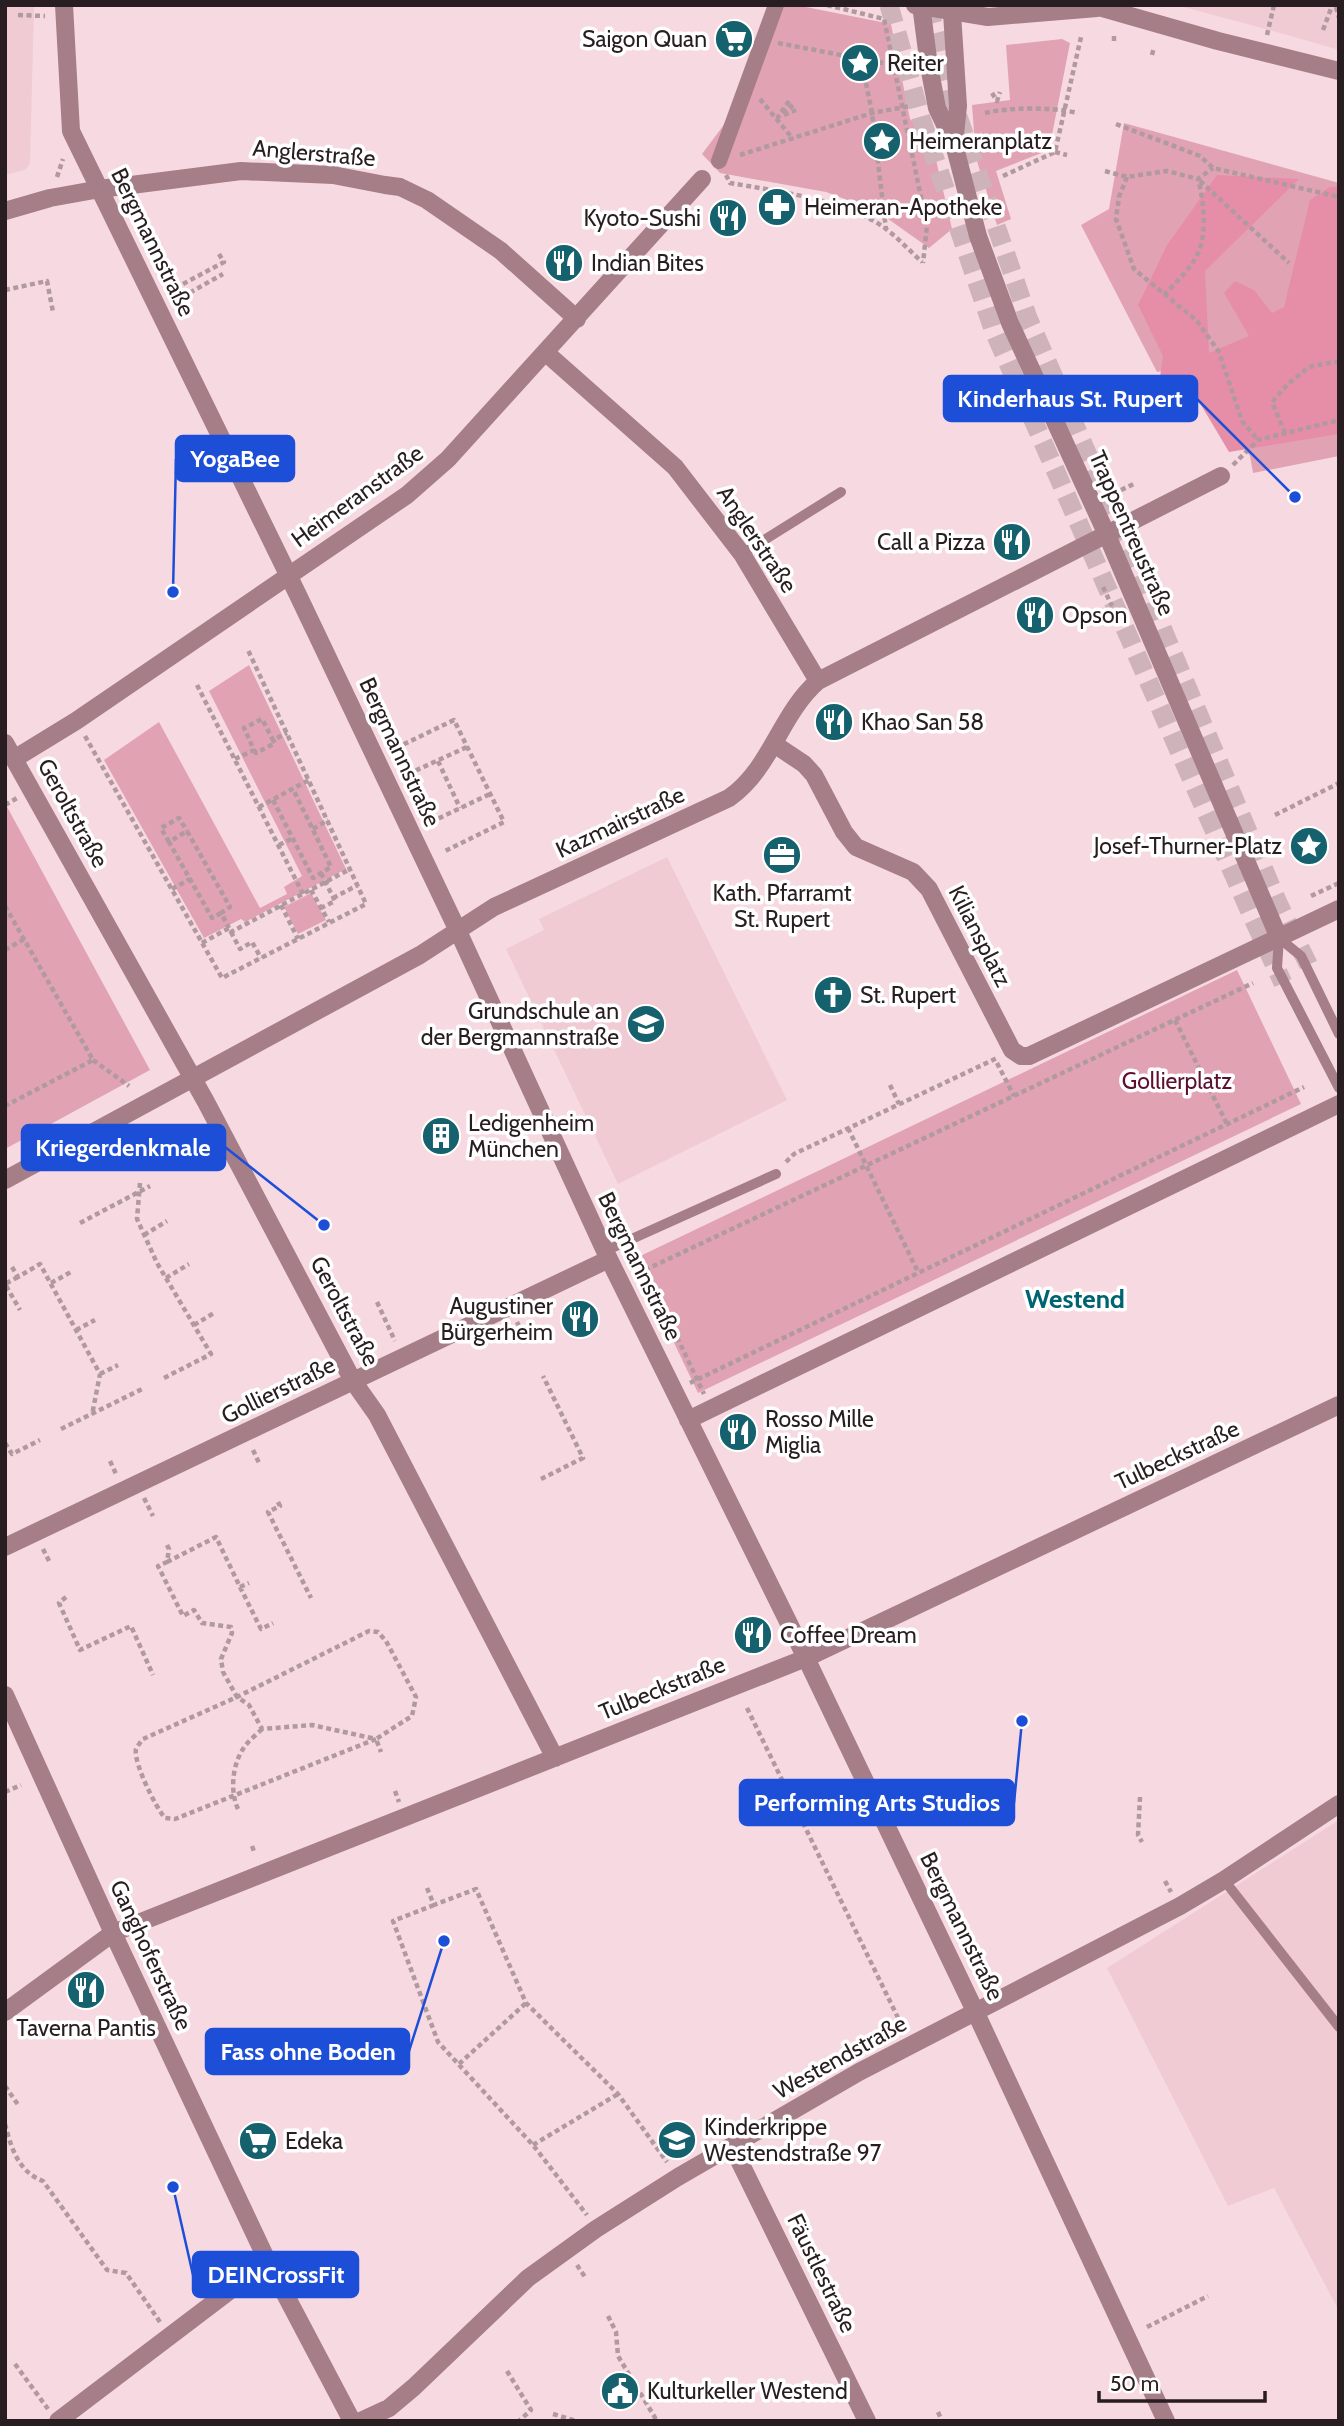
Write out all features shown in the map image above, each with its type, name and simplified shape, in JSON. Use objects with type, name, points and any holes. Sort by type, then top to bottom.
[{"type":"street","points":[[719,162],[776,5]]},
{"type":"street","points":[[919,6],[952,9],[988,17],[1095,7],[1339,71]]},
{"type":"street","name":"Trappentreustraße","points":[[919,6],[937,108],[954,144],[978,236],[1010,323],[1107,535],[1279,938]]},
{"type":"street","name":"Trappentreustraße","points":[[952,9],[958,106],[954,144]]},
{"type":"street","name":"Bergmannstraße","points":[[64,11],[71,131],[289,576],[458,931],[607,1255],[806,1658],[975,2011],[1166,2421]]},
{"type":"street","name":"Anglerstraße","points":[[5,211],[50,198],[100,189],[241,171],[333,175],[400,187],[427,200],[501,251],[577,319]]},
{"type":"street","name":"Heimeranstraße","points":[[10,751],[76,721],[407,495],[448,459],[702,179]]},
{"type":"street","name":"Anglerstraße","points":[[545,352],[675,467],[742,554],[818,681]]},
{"type":"street","name":"Kazmairstraße","points":[[5,1180],[419,955],[494,907],[729,798],[757,773],[802,698],[818,681],[1221,476]]},
{"type":"street","name":"Kiliansplatz","points":[[774,744],[804,764],[814,775],[844,832],[856,848],[913,872],[929,889],[1012,1050]]},
{"type":"street","name":"Geroltstraße","points":[[10,751],[192,1077],[353,1381],[377,1415],[555,1758]]},
{"type":"street","points":[[1012,1050],[1021,1056],[1030,1056],[1339,909]]},
{"type":"street","points":[[688,1420],[1339,1104]]},
{"type":"street","name":"Gollierstraße","points":[[5,1547],[402,1358],[607,1255]]},
{"type":"street","name":"Tulbeckstraße","points":[[5,2012],[113,1933],[806,1658],[1339,1405]]},
{"type":"street","name":"Ganghoferstraße","points":[[5,1695],[113,1933],[270,2266],[361,2420]]},
{"type":"street","name":"Westendstraße","points":[[361,2420],[389,2408],[414,2387],[528,2278],[596,2229],[677,2177],[859,2072],[1180,1906],[1339,1804]]},
{"type":"street","name":"Fäustlestraße","points":[[732,2146],[867,2421]]},
{"type":"street","points":[[58,2421],[249,2276],[270,2266]]},
{"type":"lane","points":[[742,554],[841,492]]},
{"type":"lane","name":"Trappentreustraße","points":[[1279,938],[1301,956],[1339,1034]]},
{"type":"lane","name":"Trappentreustraße","points":[[1279,938],[1277,968],[1339,1088]]},
{"type":"lane","points":[[607,1255],[630,1240],[776,1174]]},
{"type":"lane","points":[[1224,1880],[1339,2027]]},
{"type":"path","points":[[730,183],[808,196],[870,219],[886,229],[923,263],[928,226],[884,19],[827,5]]},
{"type":"path","points":[[1271,19],[1273,5]]},
{"type":"path","points":[[1334,7],[1339,18]]},
{"type":"path","points":[[1323,30],[1334,7]]},
{"type":"path","points":[[18,15],[64,11]]},
{"type":"path","points":[[1055,152],[1081,37]]},
{"type":"path","points":[[764,41],[894,65]]},
{"type":"path","points":[[1152,55],[1154,47]]},
{"type":"path","points":[[861,58],[872,113],[886,229]]},
{"type":"path","points":[[748,84],[793,139]]},
{"type":"path","points":[[997,101],[1000,92]]},
{"type":"path","points":[[992,93],[999,110]]},
{"type":"path","points":[[777,118],[793,105],[777,118]]},
{"type":"path","points":[[719,162],[872,113],[910,106]]},
{"type":"path","points":[[985,113],[999,110],[1066,110],[1078,113]]},
{"type":"path","points":[[1116,124],[1200,156],[1213,168],[1339,197]]},
{"type":"path","points":[[50,198],[71,131]]},
{"type":"path","points":[[1003,176],[1055,152],[1067,155]]},
{"type":"path","points":[[1198,179],[1213,168]]},
{"type":"path","points":[[1105,171],[1127,177],[1167,172],[1198,179],[1289,263]]},
{"type":"path","points":[[1127,177],[1119,197],[1116,219],[1135,269],[1197,321],[1219,352],[1242,421],[1258,440]]},
{"type":"path","points":[[1164,295],[1198,253],[1203,234],[1203,200],[1198,179]]},
{"type":"path","points":[[180,286],[224,262],[217,251]]},
{"type":"path","points":[[185,295],[223,274]]},
{"type":"path","points":[[5,290],[47,281],[53,312]]},
{"type":"path","points":[[1285,433],[1272,402],[1309,367],[1339,361]]},
{"type":"path","points":[[1090,420],[1105,414]]},
{"type":"path","points":[[1240,457],[1258,440],[1339,420]]},
{"type":"path","points":[[1121,490],[1136,483]]},
{"type":"path","points":[[1102,587],[1112,606]]},
{"type":"path","points":[[76,721],[222,978],[366,904],[248,650]]},
{"type":"path","points":[[197,685],[303,894]]},
{"type":"path","points":[[262,719],[273,740],[275,743],[256,753],[244,728],[262,719]]},
{"type":"path","points":[[396,748],[454,720],[490,794],[503,822],[445,851]]},
{"type":"path","points":[[273,740],[287,733]]},
{"type":"path","points":[[408,774],[467,747]]},
{"type":"path","points":[[235,760],[254,750]]},
{"type":"path","points":[[438,761],[460,808]]},
{"type":"path","points":[[259,807],[309,780]]},
{"type":"path","points":[[1275,815],[1339,783]]},
{"type":"path","points":[[273,800],[313,878],[331,867],[293,789]]},
{"type":"path","points":[[431,822],[490,794]]},
{"type":"path","points":[[5,805],[12,801]]},
{"type":"path","points":[[179,818],[230,907],[212,918],[169,842],[161,828],[179,818]]},
{"type":"path","points":[[313,829],[328,820]]},
{"type":"path","points":[[169,842],[187,831]]},
{"type":"path","points":[[279,845],[293,838]]},
{"type":"path","points":[[202,943],[351,869]]},
{"type":"path","points":[[321,873],[335,901],[321,908]]},
{"type":"path","points":[[172,890],[190,879]]},
{"type":"path","points":[[1311,896],[1339,883]]},
{"type":"path","points":[[333,898],[358,885]]},
{"type":"path","points":[[311,890],[329,922]]},
{"type":"path","points":[[281,905],[298,939]]},
{"type":"path","points":[[5,906],[93,1060],[129,1086]]},
{"type":"path","points":[[220,913],[240,949],[252,942],[261,958]]},
{"type":"path","points":[[5,950],[24,939]]},
{"type":"path","points":[[645,1270],[1253,983]]},
{"type":"path","points":[[1175,1020],[1227,1124]]},
{"type":"path","points":[[776,1174],[794,1154],[1012,1050]]},
{"type":"path","points":[[995,1059],[1014,1096]]},
{"type":"path","points":[[5,1106],[93,1060]]},
{"type":"path","points":[[890,1085],[899,1104]]},
{"type":"path","points":[[674,1391],[1304,1087]]},
{"type":"path","points":[[848,1128],[918,1272]]},
{"type":"path","points":[[140,1183],[137,1219],[166,1278],[211,1354],[164,1378]]},
{"type":"path","points":[[80,1223],[150,1186]]},
{"type":"path","points":[[144,1235],[167,1222]]},
{"type":"path","points":[[630,1240],[711,1408]]},
{"type":"path","points":[[20,1310],[5,1284],[40,1264],[100,1374],[92,1415]]},
{"type":"path","points":[[166,1278],[189,1264]]},
{"type":"path","points":[[12,1267],[18,1276]]},
{"type":"path","points":[[51,1283],[71,1272]]},
{"type":"path","points":[[377,1302],[402,1358]]},
{"type":"path","points":[[194,1325],[214,1313]]},
{"type":"path","points":[[76,1329],[95,1320]]},
{"type":"path","points":[[198,1361],[203,1369]]},
{"type":"path","points":[[100,1374],[118,1365]]},
{"type":"path","points":[[541,1479],[583,1458],[543,1376]]},
{"type":"path","points":[[61,1429],[139,1391],[140,1401]]},
{"type":"path","points":[[101,1410],[105,1418]]},
{"type":"path","points":[[5,1457],[40,1440]]},
{"type":"path","points":[[5,1443],[12,1454]]},
{"type":"path","points":[[278,1502],[280,1506],[268,1512],[311,1598]]},
{"type":"path","points":[[262,1729],[249,1704],[237,1697],[223,1672],[221,1659],[232,1633],[231,1627],[202,1623],[194,1610],[183,1616],[158,1566],[216,1537],[261,1629],[273,1623]]},
{"type":"path","points":[[166,1562],[169,1549],[167,1545]]},
{"type":"path","points":[[240,1587],[249,1583]]},
{"type":"path","points":[[66,1597],[59,1604],[80,1650],[131,1626],[153,1675]]},
{"type":"path","points":[[369,1631],[379,1632],[386,1641],[416,1697],[412,1716],[376,1738],[175,1819],[165,1818],[159,1811],[136,1759],[136,1748],[143,1739],[237,1697],[369,1631]]},
{"type":"path","points":[[747,1708],[911,2045]]},
{"type":"path","points":[[238,1809],[232,1796],[242,1750],[262,1729],[312,1725],[376,1738]]},
{"type":"path","points":[[376,1738],[381,1752]]},
{"type":"path","points":[[5,1793],[22,1785]]},
{"type":"path","points":[[1140,1797],[1138,1835],[1142,1842]]},
{"type":"path","points":[[252,1846],[255,1854]]},
{"type":"path","points":[[428,1888],[434,1905]]},
{"type":"path","points":[[596,2229],[533,2145],[438,2042],[393,1921],[476,1889],[526,2003],[618,2094],[677,2177]]},
{"type":"path","points":[[458,2064],[526,2003]]},
{"type":"path","points":[[5,2086],[19,2106]]},
{"type":"path","points":[[533,2145],[618,2094]]},
{"type":"path","points":[[5,2124],[12,2151],[31,2177],[43,2181],[107,2270],[126,2273],[169,2336]]},
{"type":"path","points":[[1147,2327],[1208,2296]]},
{"type":"path","points":[[608,2316],[616,2332],[618,2356],[657,2421]]},
{"type":"path","points":[[15,2364],[44,2403]]},
{"type":"path","points":[[507,2371],[531,2410],[519,2421]]},
{"type":"path","points":[[938,2412],[942,2421]]},
{"type":"path","points":[[557,2421],[553,2414],[576,2421]]},
{"type":"shaded area","points":[[5,5],[34,5],[30,164],[25,170],[5,175]]},
{"type":"shaded area","points":[[1176,5],[1339,5],[1339,50],[1284,34]]},
{"type":"shaded area","points":[[1217,175],[1299,179],[1205,271],[1209,353],[1249,336],[1224,293],[1235,281],[1254,290],[1272,313],[1284,307],[1310,200],[1330,187],[1339,187],[1339,434],[1229,452],[1194,393],[1159,384],[1163,356],[1138,305],[1167,245]]},
{"type":"shaded area","name":"Grundschule an der Bergmannstraße","points":[[667,857],[787,1100],[618,1184],[506,949],[544,930],[539,919]]},
{"type":"shaded area","points":[[1339,1820],[1339,2311],[1274,2188],[1228,2206],[1107,1968]]},
{"type":"green space","points":[[783,5],[796,5],[891,24],[910,119],[931,138],[952,229],[929,248],[877,211],[826,192],[720,173],[702,154],[756,82]]},
{"type":"green space","points":[[1062,39],[1070,43],[1049,150],[996,171],[1011,219],[997,225],[976,158],[972,105],[1010,100],[1006,45]]},
{"type":"green space","points":[[1124,123],[1339,183],[1339,456],[1253,473],[1250,456],[1224,423],[1189,365],[1157,372],[1081,225],[1109,209]]},
{"type":"green space","points":[[249,665],[346,869],[245,922],[241,919],[204,938],[104,760],[159,722],[260,908],[287,894],[284,887],[302,876],[209,691]]},
{"type":"green space","points":[[5,803],[150,1070],[5,1149]]},
{"type":"green space","points":[[311,893],[326,920],[298,934],[284,907]]},
{"type":"green space","name":"Gollierplatz","points":[[1237,970],[1301,1104],[698,1393],[634,1259]]},
{"type":"tunnel","points":[[889,5],[921,118],[993,329],[1283,983]]},
{"type":"tunnel","points":[[928,5],[953,102],[1028,318],[1278,903],[1311,970]]},
{"type":"place","name":"Saigon Quan","points":[[734,39]]},
{"type":"place","name":"Reiter","points":[[860,63]]},
{"type":"place","name":"Heimeranplatz","points":[[882,141]]},
{"type":"place","name":"Heimeran-Apotheke","points":[[777,207]]},
{"type":"place","name":"Kyoto-Sushi","points":[[728,218]]},
{"type":"place","name":"Indian Bites","points":[[564,263]]},
{"type":"place","name":"Kinderhaus St. Rupert","points":[[1295,497]]},
{"type":"place","name":"Call a Pizza","points":[[1012,542]]},
{"type":"place","name":"YogaBee","points":[[173,592]]},
{"type":"place","name":"Opson","points":[[1035,615]]},
{"type":"place","name":"Khao San 58","points":[[834,722]]},
{"type":"place","name":"Josef-Thurner-Platz","points":[[1309,846]]},
{"type":"place","name":"Kath. Pfarramt St. Rupert","points":[[782,855]]},
{"type":"place","name":"St. Rupert","points":[[833,995]]},
{"type":"place","name":"Grundschule an der Bergmannstraße","points":[[646,1024]]},
{"type":"place","name":"Ledigenheim München","points":[[441,1136]]},
{"type":"place","name":"Kriegerdenkmale","points":[[324,1225]]},
{"type":"place","name":"Augustiner Bürgerheim","points":[[580,1319]]},
{"type":"place","name":"Rosso Mille Miglia","points":[[738,1432]]},
{"type":"place","name":"Coffee Dream","points":[[753,1635]]},
{"type":"place","name":"Performing Arts Studios","points":[[1022,1721]]},
{"type":"place","name":"Fass ohne Boden","points":[[444,1941]]},
{"type":"place","name":"Taverna Pantis","points":[[86,1990]]},
{"type":"place","name":"Kinderkrippe Westendstraße 97","points":[[677,2140]]},
{"type":"place","name":"Edeka","points":[[258,2141]]},
{"type":"place","name":"DEINCrossFit","points":[[173,2187]]},
{"type":"place","name":"Kulturkeller Westend","points":[[620,2391]]},
{"type":"district","name":"Westend","points":[[1075,1299]]}]
